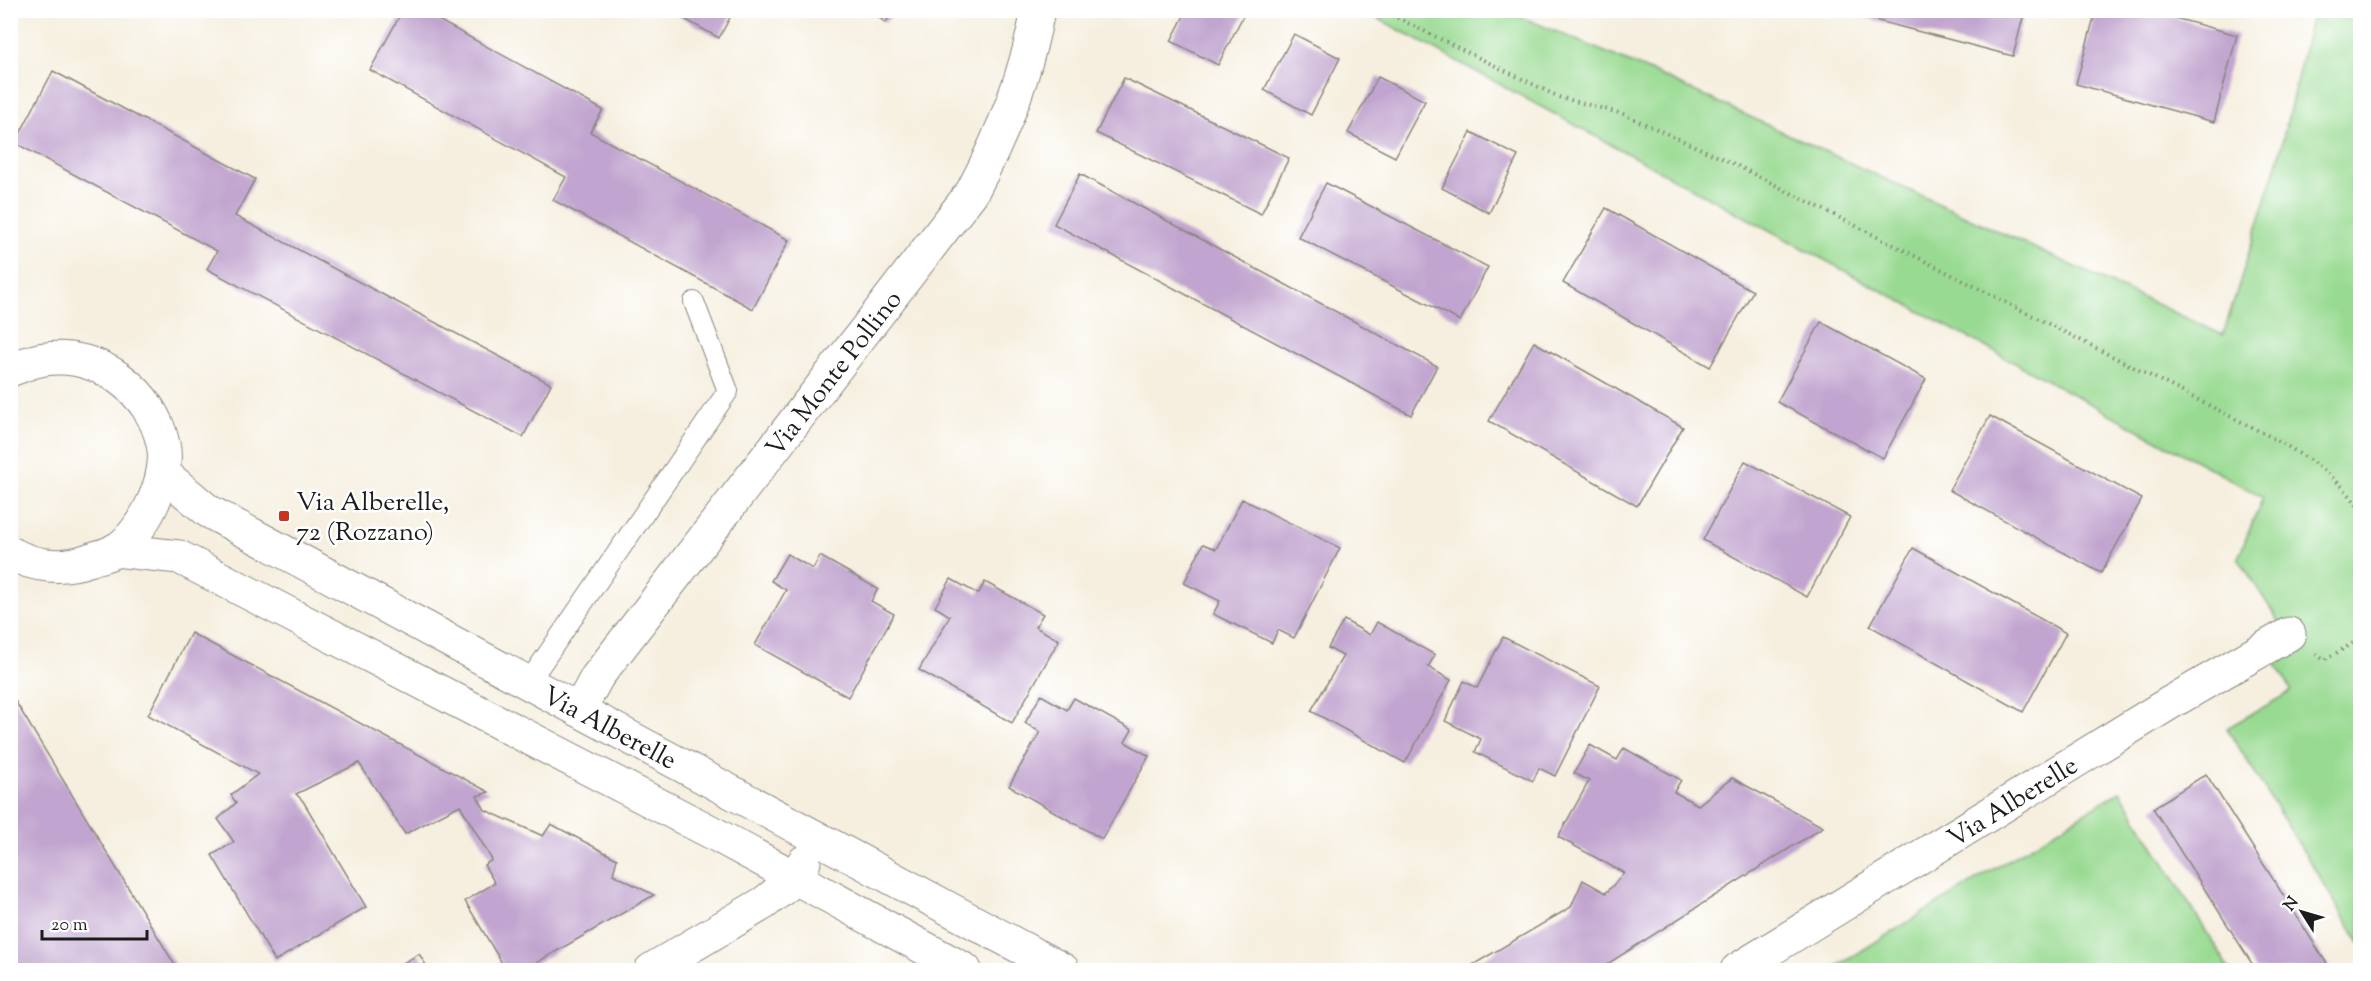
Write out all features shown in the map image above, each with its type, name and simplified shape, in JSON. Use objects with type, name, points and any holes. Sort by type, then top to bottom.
[{"type":"street","name":"Via Monte Pollino","points":[[579,710],[597,677],[972,192],[996,147],[1017,96],[1032,46],[1038,10]]},
{"type":"street","points":[[10,370],[45,359],[85,361],[121,378],[138,393],[164,445],[163,473],[144,523],[115,550],[74,566],[54,567],[21,560],[10,554]]},
{"type":"street","name":"Via Alberelle","points":[[163,473],[208,511],[1063,970]]},
{"type":"street","name":"Via Alberelle","points":[[115,550],[179,557],[711,832],[965,970]]},
{"type":"street","name":"Via Alberelle","points":[[1737,970],[2168,704],[2289,634]]},
{"type":"street","points":[[651,970],[764,903],[795,879],[817,838]]},
{"type":"lane","points":[[528,683],[728,392],[694,302]]},
{"type":"path","points":[[1381,10],[1559,97],[1623,114],[1730,162],[2267,435],[2307,457],[2336,478],[2361,510]]},
{"type":"path","points":[[2289,634],[2324,660],[2361,639]]},
{"type":"green space","points":[[1364,11],[1507,11],[1655,73],[2223,335],[2277,164],[2313,11],[2360,11],[2360,943],[2227,728],[2292,691],[2275,663],[2299,647],[2280,623],[2238,558],[2263,497]]},
{"type":"green space","points":[[2120,791],[2230,970],[1832,969]]},
{"type":"building","points":[[403,10],[420,10],[603,110],[590,132],[789,240],[753,309],[553,200],[566,177],[370,70]]},
{"type":"building","points":[[668,10],[734,10],[719,38]]},
{"type":"building","points":[[872,10],[896,10],[885,23]]},
{"type":"building","points":[[1187,10],[1246,10],[1218,65],[1171,41]]},
{"type":"building","points":[[1836,10],[2025,10],[2013,56]]},
{"type":"building","points":[[2096,10],[2146,10],[2237,35],[2214,122],[2076,84]]},
{"type":"building","points":[[1294,34],[1340,58],[1311,115],[1264,90]]},
{"type":"building","points":[[53,71],[255,179],[235,216],[551,384],[523,437],[207,269],[217,251],[15,143]]},
{"type":"building","points":[[1378,77],[1425,101],[1395,157],[1348,133]]},
{"type":"building","points":[[1124,78],[1289,158],[1261,214],[1096,133]]},
{"type":"building","points":[[1471,132],[1518,156],[1489,213],[1442,188]]},
{"type":"building","points":[[1080,174],[1437,366],[1411,415],[1054,224]]},
{"type":"building","points":[[1326,183],[1488,267],[1460,321],[1298,237]]},
{"type":"building","points":[[1606,208],[1753,291],[1710,367],[1563,283]]},
{"type":"building","points":[[1821,322],[1926,379],[1883,458],[1777,402]]},
{"type":"building","points":[[1534,342],[1683,427],[1637,506],[1489,421]]},
{"type":"building","points":[[1990,416],[2142,499],[2101,573],[1949,490]]},
{"type":"building","points":[[1745,461],[1850,517],[1807,597],[1703,540]]},
{"type":"building","points":[[1242,499],[1340,548],[1294,638],[1278,630],[1272,643],[1213,614],[1220,601],[1184,583],[1203,544],[1216,549]]},
{"type":"building","points":[[1913,548],[2066,633],[2023,712],[1870,626]]},
{"type":"building","points":[[787,554],[813,569],[820,556],[878,589],[871,601],[894,614],[848,697],[755,645],[786,590],[771,581]]},
{"type":"building","points":[[951,579],[978,594],[985,582],[1043,614],[1035,627],[1059,640],[1012,723],[919,670],[950,616],[935,607]]},
{"type":"building","points":[[1344,620],[1370,635],[1377,622],[1435,655],[1428,667],[1451,680],[1405,763],[1311,711],[1343,656],[1328,648]]},
{"type":"building","points":[[191,633],[489,792],[477,796],[485,810],[543,836],[551,824],[617,859],[613,874],[654,895],[524,970],[506,970],[465,901],[495,883],[484,865],[492,860],[460,805],[405,834],[359,763],[296,794],[303,801],[366,907],[275,961],[212,855],[234,842],[218,819],[236,803],[231,795],[258,774],[148,715]]},
{"type":"building","points":[[1503,637],[1600,686],[1555,776],[1539,768],[1533,781],[1475,752],[1481,739],[1445,721],[1464,681],[1477,688]]},
{"type":"building","points":[[1041,695],[1067,710],[1074,698],[1132,730],[1125,742],[1149,756],[1102,839],[1009,786],[1040,732],[1025,723]]},
{"type":"building","points":[[14,699],[178,970],[10,970],[10,701]]},
{"type":"building","points":[[1590,745],[1617,760],[1624,748],[1681,780],[1674,792],[1698,805],[1732,778],[1823,827],[1598,970],[1464,970],[1571,907],[1583,880],[1606,893],[1624,873],[1558,837],[1589,781],[1574,773]]},
{"type":"building","points":[[2206,774],[2331,970],[2256,970],[2153,808]]},
{"type":"building","points":[[419,954],[429,970],[391,970]]},
{"type":"place","name":"Via Alberelle, 72 (Rozzano)","points":[[284,516]]}]
